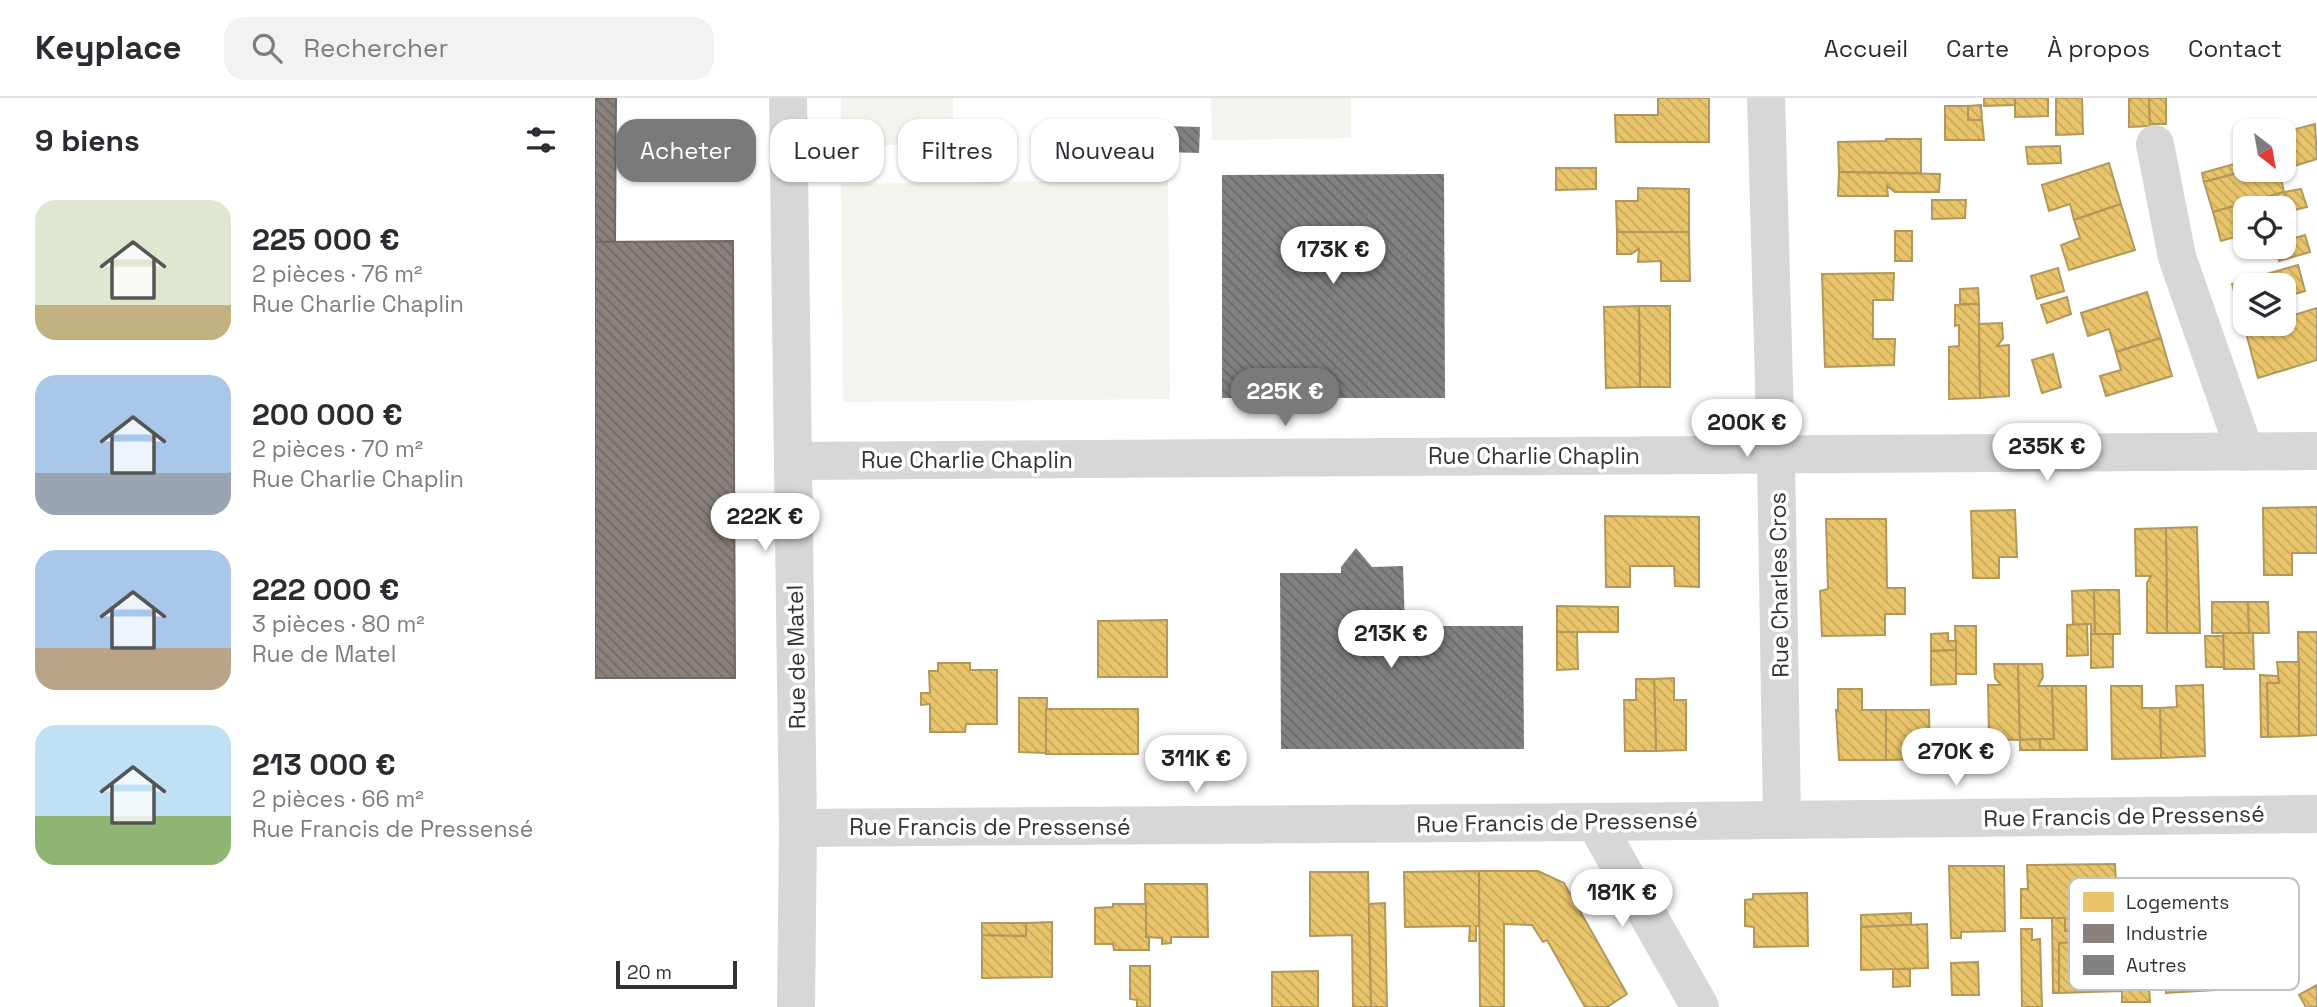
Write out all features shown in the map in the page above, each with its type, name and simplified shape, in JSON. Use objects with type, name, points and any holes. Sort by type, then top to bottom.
[{"type":"street","name":"Rue de Matel","points":[[789,98],[798,828],[796,1007]]},
{"type":"street","name":"Rue Charles Cros","points":[[1766,98],[1782,820]]},
{"type":"street","points":[[2155,144],[2177,257],[2245,452]]},
{"type":"street","name":"Rue Charlie Chaplin","points":[[793,461],[2317,452]]},
{"type":"street","name":"Rue Francis de Pressensé","points":[[798,828],[2317,814]]},
{"type":"street","points":[[1595,822],[1700,1007]]},
{"type":"shaded area","points":[[841,98],[953,98],[953,119],[898,119],[898,145],[884,145],[884,119],[841,119]]},
{"type":"shaded area","points":[[1211,98],[1351,98],[1351,138],[1212,140]]},
{"type":"shaded area","points":[[1168,182],[1170,399],[843,402],[841,184]]},
{"type":"building: Logements","points":[[1658,98],[1709,98],[1709,142],[1616,142],[1615,115],[1658,115]]},
{"type":"building: Logements","points":[[1984,98],[2015,98],[2015,105],[1984,106]]},
{"type":"building: Logements","points":[[2015,98],[2048,98],[2048,116],[2015,117]]},
{"type":"building: Logements","points":[[2056,98],[2082,98],[2083,134],[2056,135]]},
{"type":"building: Logements","points":[[2129,98],[2149,98],[2150,126],[2129,127]]},
{"type":"building: Logements","points":[[2149,98],[2166,98],[2166,124],[2150,124]]},
{"type":"building: Logements","points":[[1981,105],[1982,120],[1968,120],[1968,106]]},
{"type":"building: Logements","points":[[1945,106],[1968,106],[1968,120],[1982,120],[1984,140],[1945,140]]},
{"type":"building: Logements","points":[[2315,124],[2317,159],[2296,165],[2296,129]]},
{"type":"building: Logements","points":[[1921,139],[1921,173],[1839,172],[1838,142]]},
{"type":"building: Logements","points":[[2060,146],[2061,163],[2028,164],[2026,147]]},
{"type":"building: Logements","points":[[2109,163],[2121,204],[2074,220],[2070,204],[2049,211],[2042,185]]},
{"type":"building: Logements","points":[[2233,164],[2233,174],[2204,182],[2202,173]]},
{"type":"building: Logements","points":[[1556,168],[1596,168],[1596,189],[1556,190]]},
{"type":"building: Logements","points":[[1839,172],[1940,174],[1939,192],[1895,192],[1887,186],[1888,196],[1838,196]]},
{"type":"building: Logements","points":[[2233,174],[2233,182],[2282,182],[2284,192],[2270,196],[2233,196],[2233,206],[2213,212],[2204,182]]},
{"type":"building: Logements","points":[[1638,188],[1689,189],[1689,232],[1617,232],[1616,201],[1638,201]]},
{"type":"building: Logements","points":[[2301,189],[2307,207],[2296,210],[2296,196],[2285,196],[2284,192]]},
{"type":"building: Logements","points":[[2284,192],[2285,196],[2270,196]]},
{"type":"building: Logements","points":[[1932,200],[1966,200],[1965,218],[1932,219]]},
{"type":"building: Logements","points":[[2121,204],[2135,250],[2069,270],[2061,245],[2080,238],[2074,220]]},
{"type":"building: Logements","points":[[2233,206],[2233,238],[2221,241],[2213,212]]},
{"type":"building: Logements","points":[[1895,231],[1912,231],[1912,261],[1895,261]]},
{"type":"building: Logements","points":[[1617,232],[1689,232],[1690,281],[1661,281],[1661,261],[1638,262],[1639,249],[1631,254],[1617,254]]},
{"type":"building: Logements","points":[[2305,235],[2310,252],[2296,256],[2296,238]]},
{"type":"building: Logements","points":[[2298,265],[2305,291],[2296,294],[2296,273],[2270,273]]},
{"type":"building: Logements","points":[[2058,268],[2064,291],[2037,299],[2031,276]]},
{"type":"building: Logements","points":[[1894,273],[1893,300],[1873,300],[1873,339],[1895,339],[1894,365],[1825,367],[1822,274]]},
{"type":"building: Logements","points":[[1978,288],[1979,304],[1960,304],[1960,289]]},
{"type":"building: Logements","points":[[2147,292],[2161,338],[2116,352],[2109,329],[2088,336],[2081,313]]},
{"type":"building: Logements","points":[[2067,297],[2071,314],[2047,323],[2041,305]]},
{"type":"building: Logements","points":[[1979,304],[1980,398],[1949,399],[1949,347],[1959,346],[1955,305]]},
{"type":"building: Logements","points":[[1639,306],[1670,306],[1670,387],[1640,387]]},
{"type":"building: Logements","points":[[1639,306],[1640,387],[1606,388],[1604,307]]},
{"type":"building: Logements","points":[[2317,308],[2317,360],[2258,378],[2247,336],[2296,336],[2296,314]]},
{"type":"building: Logements","points":[[2002,323],[2003,339],[1997,346],[2009,345],[2009,396],[1980,398],[1979,324]]},
{"type":"building: Logements","points":[[2161,338],[2172,376],[2106,396],[2100,376],[2121,370],[2116,352]]},
{"type":"building: Logements","points":[[2053,354],[2061,387],[2042,393],[2032,360]]},
{"type":"building: Logements","points":[[2317,507],[2317,553],[2292,553],[2292,575],[2264,575],[2263,508]]},
{"type":"building: Logements","points":[[2015,510],[2017,557],[1999,557],[1999,578],[1973,578],[1971,511]]},
{"type":"building: Logements","points":[[1605,516],[1699,517],[1699,587],[1675,586],[1674,566],[1630,566],[1630,587],[1606,587]]},
{"type":"building: Logements","points":[[1826,519],[1886,519],[1887,588],[1905,588],[1905,614],[1885,614],[1885,635],[1822,636],[1820,591],[1828,589]]},
{"type":"building: Logements","points":[[2197,527],[2200,633],[2167,633],[2166,528]]},
{"type":"building: Logements","points":[[2166,528],[2167,633],[2147,633],[2147,583],[2151,576],[2136,576],[2135,529]]},
{"type":"building: Logements","points":[[2094,590],[2095,634],[2091,634],[2091,624],[2073,625],[2072,591]]},
{"type":"building: Logements","points":[[2094,590],[2119,590],[2120,634],[2095,634]]},
{"type":"building: Logements","points":[[2212,602],[2248,602],[2249,633],[2212,633]]},
{"type":"building: Logements","points":[[2248,602],[2268,602],[2269,633],[2249,633]]},
{"type":"building: Logements","points":[[1557,606],[1618,607],[1618,632],[1557,632]]},
{"type":"building: Logements","points":[[1167,620],[1167,677],[1098,677],[1098,621]]},
{"type":"building: Logements","points":[[2087,624],[2088,655],[2067,656],[2067,625]]},
{"type":"building: Logements","points":[[1955,626],[1976,626],[1976,674],[1956,674]]},
{"type":"building: Logements","points":[[1557,632],[1577,632],[1578,669],[1557,670]]},
{"type":"building: Logements","points":[[2298,632],[2317,632],[2317,735],[2299,736]]},
{"type":"building: Logements","points":[[1948,633],[1948,641],[1956,641],[1956,650],[1931,651],[1931,634]]},
{"type":"building: Logements","points":[[2223,633],[2253,633],[2254,669],[2224,669]]},
{"type":"building: Logements","points":[[2091,634],[2113,634],[2113,667],[2091,668]]},
{"type":"building: Logements","points":[[2205,636],[2223,636],[2224,667],[2206,667]]},
{"type":"building: Logements","points":[[1956,650],[1956,684],[1931,685],[1931,651]]},
{"type":"building: Logements","points":[[2277,662],[2299,662],[2299,736],[2268,737],[2267,683],[2279,683]]},
{"type":"building: Logements","points":[[938,663],[970,663],[970,670],[997,670],[997,724],[966,724],[965,732],[930,732],[930,704],[921,705],[921,693],[930,693],[929,671],[938,671]]},
{"type":"building: Logements","points":[[1994,664],[2018,664],[2020,740],[1989,739],[1988,685],[2001,685],[1995,678]]},
{"type":"building: Logements","points":[[2018,664],[2042,664],[2043,677],[2038,686],[2052,686],[2054,739],[2020,740]]},
{"type":"building: Logements","points":[[2260,675],[2278,676],[2279,683],[2267,683],[2268,737],[2261,737]]},
{"type":"building: Logements","points":[[1674,678],[1674,700],[1686,700],[1686,750],[1656,751],[1654,679]]},
{"type":"building: Logements","points":[[1636,679],[1654,679],[1656,751],[1625,751],[1624,700],[1636,700]]},
{"type":"building: Logements","points":[[2203,685],[2205,756],[2161,758],[2160,708],[2177,707],[2176,686]]},
{"type":"building: Logements","points":[[2052,686],[2086,686],[2087,750],[2040,750],[2040,739],[2054,739]]},
{"type":"building: Logements","points":[[2111,686],[2142,686],[2142,708],[2160,708],[2161,758],[2112,759]]},
{"type":"building: Logements","points":[[1838,689],[1862,689],[1862,710],[1886,710],[1886,760],[1839,760],[1836,710],[1838,711]]},
{"type":"building: Logements","points":[[1019,698],[1047,698],[1046,753],[1019,752]]},
{"type":"building: Logements","points":[[1046,709],[1138,709],[1138,754],[1046,754]]},
{"type":"building: Logements","points":[[1886,710],[1929,710],[1930,759],[1886,760]]},
{"type":"building: Logements","points":[[2040,739],[2040,750],[2020,750],[2020,740]]},
{"type":"building: Logements","points":[[2115,864],[2116,878],[2069,878],[2069,931],[2065,931],[2065,918],[2021,918],[2021,889],[2028,889],[2027,865]]},
{"type":"building: Logements","points":[[1949,866],[2004,866],[2005,931],[1961,932],[1961,938],[1951,938]]},
{"type":"building: Logements","points":[[1479,871],[1538,871],[1564,883],[1627,994],[1607,1007],[1585,1007],[1547,940],[1543,942],[1532,925],[1504,924],[1504,1007],[1480,1007]]},
{"type":"building: Logements","points":[[1479,871],[1479,926],[1476,926],[1476,941],[1469,941],[1470,926],[1405,927],[1404,872]]},
{"type":"building: Logements","points":[[1310,872],[1368,872],[1371,1007],[1353,1007],[1352,935],[1310,936]]},
{"type":"building: Logements","points":[[1145,884],[1207,884],[1208,937],[1171,937],[1171,943],[1162,944],[1162,938],[1146,937]]},
{"type":"building: Logements","points":[[1807,893],[1808,946],[1754,947],[1754,927],[1745,926],[1745,900],[1753,899],[1753,894]]},
{"type":"building: Logements","points":[[1385,903],[1387,1007],[1371,1007],[1369,904]]},
{"type":"building: Logements","points":[[1113,904],[1146,904],[1146,937],[1149,937],[1149,950],[1114,950],[1113,944],[1095,944],[1095,908],[1113,907]]},
{"type":"building: Logements","points":[[1911,913],[1911,925],[1861,927],[1861,915]]},
{"type":"building: Logements","points":[[2052,918],[2065,918],[2069,943],[2059,943],[2059,993],[2053,993]]},
{"type":"building: Logements","points":[[1052,922],[1052,977],[982,978],[982,935],[1026,936],[1026,923]]},
{"type":"building: Logements","points":[[982,923],[1026,923],[1026,936],[982,935]]},
{"type":"building: Logements","points":[[1927,924],[1928,968],[1861,970],[1861,927]]},
{"type":"building: Logements","points":[[2021,929],[2032,929],[2032,940],[2040,939],[2042,1007],[2022,1007]]},
{"type":"building: Logements","points":[[2059,943],[2069,943],[2069,990],[2149,990],[2150,1002],[2122,1002],[2122,991],[2059,993]]},
{"type":"building: Logements","points":[[1978,962],[1979,995],[1952,995],[1951,963]]},
{"type":"building: Logements","points":[[1130,966],[1150,966],[1150,1007],[1137,1007],[1137,1000],[1130,999]]},
{"type":"building: Logements","points":[[1893,969],[1910,969],[1910,986],[1893,987]]},
{"type":"building: Logements","points":[[1318,971],[1318,1007],[1272,1007],[1272,972]]},
{"type":"building: Logements","points":[[2317,985],[2317,1007],[2306,1007],[2299,995]]},
{"type":"building: Logements","points":[[2166,990],[2216,990],[2166,993]]},
{"type":"building: Industrie","points":[[595,98],[616,98],[615,242],[595,242]]},
{"type":"building: Industrie","points":[[733,241],[735,678],[595,678],[595,242]]},
{"type":"building: Autres","points":[[1179,126],[1200,127],[1199,153],[1179,152]]},
{"type":"building: Autres","points":[[1444,174],[1445,398],[1222,398],[1222,175]]},
{"type":"building: Autres","points":[[1356,548],[1372,567],[1403,566],[1405,626],[1523,626],[1524,749],[1281,749],[1280,573],[1341,573],[1341,567]]}]
